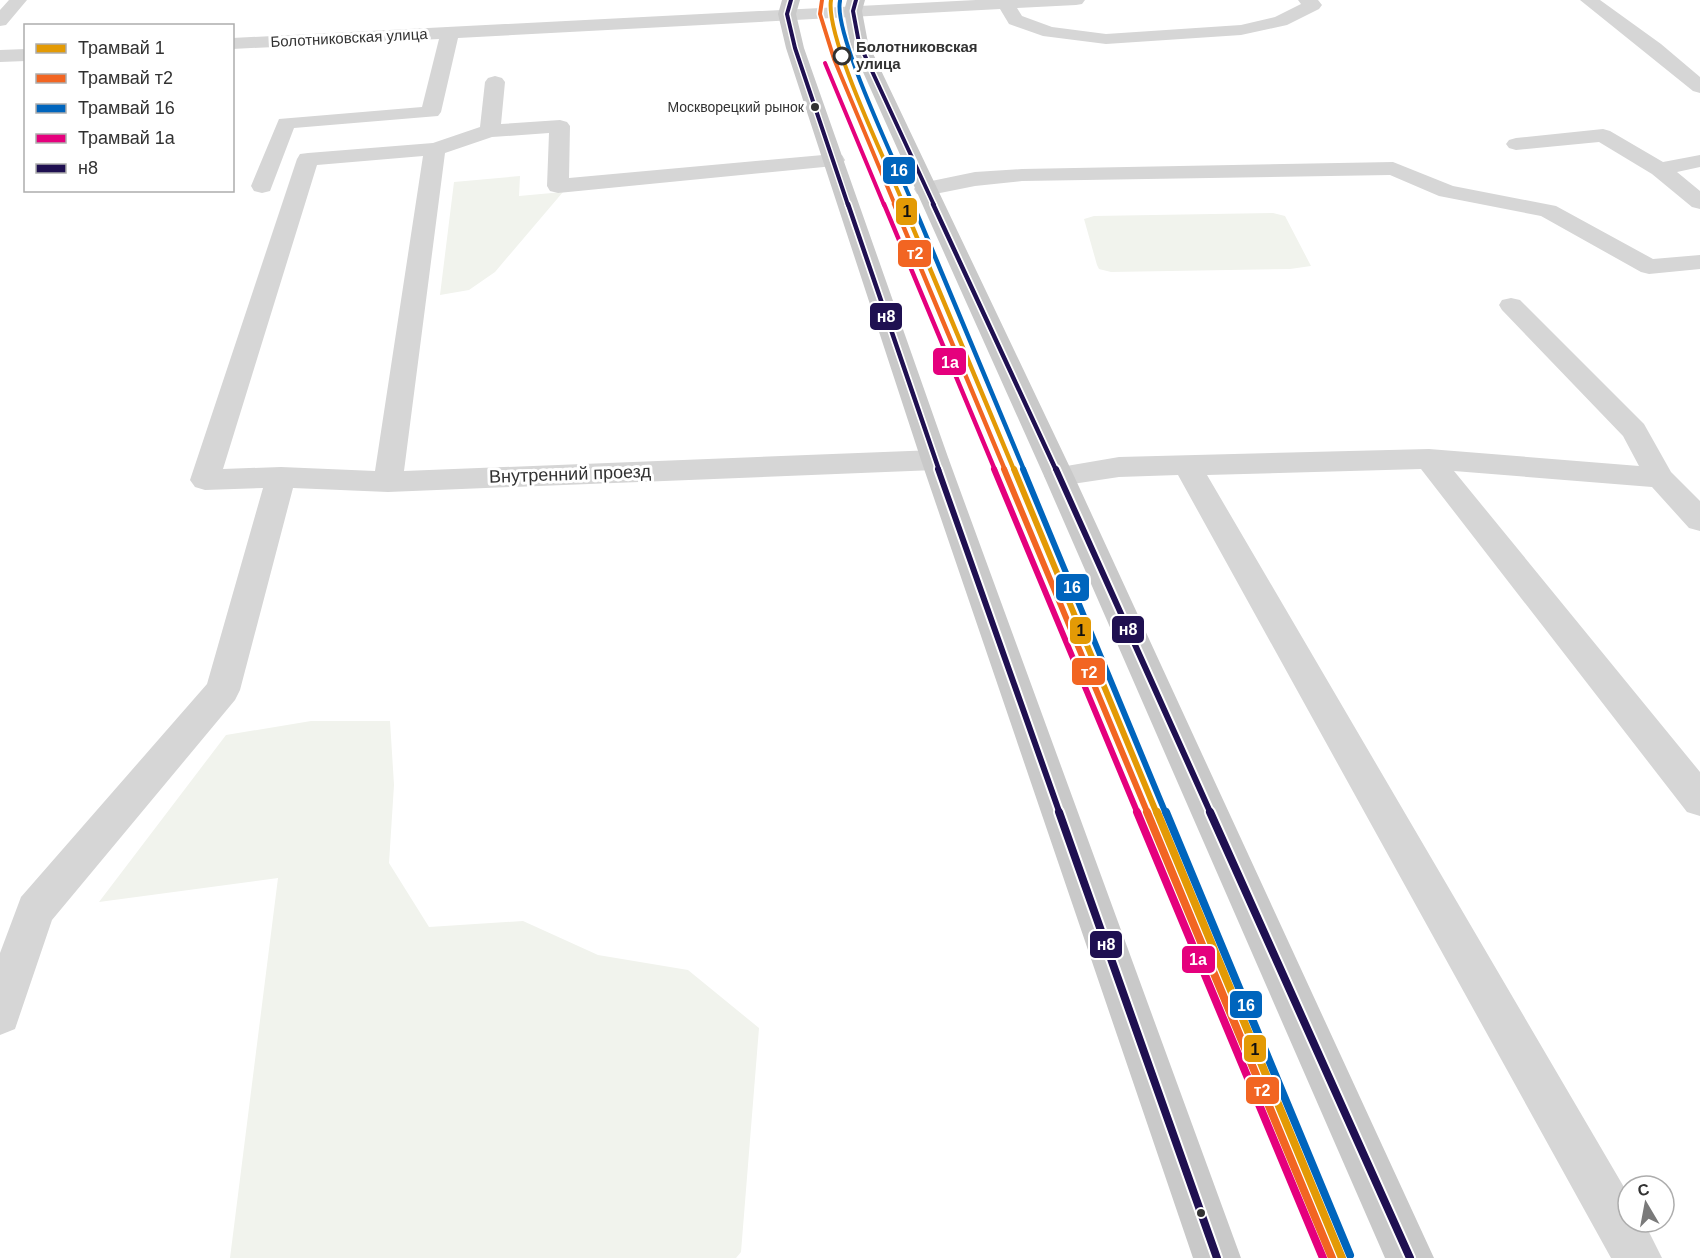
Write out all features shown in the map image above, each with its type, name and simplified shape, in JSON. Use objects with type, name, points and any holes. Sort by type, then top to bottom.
[{"type":"main road","points":[[854,5],[859,43],[1059,476],[1410,1258]]},
{"type":"main road","points":[[789,7],[795,48],[935,460],[1217,1258]]},
{"type":"street","points":[[0,21],[18,0]]},
{"type":"street","name":"Болотниковская улица","points":[[234,44],[450,32],[789,7],[1076,0]]},
{"type":"street","points":[[1005,3],[1015,20],[1048,32],[1106,39],[1241,30],[1281,21],[1313,5],[1307,0]]},
{"type":"street","points":[[1589,0],[1654,48],[1700,87]]},
{"type":"street","points":[[262,186],[286,123],[431,112],[450,32]]},
{"type":"street","points":[[0,56],[24,55]]},
{"type":"street","points":[[490,131],[495,82]]},
{"type":"street","points":[[388,482],[435,149],[490,131],[560,126],[558,186],[834,159]]},
{"type":"street","points":[[1516,144],[1604,135],[1660,169],[1700,202]]},
{"type":"street","name":"Внутренний проезд","points":[[435,149],[308,159],[205,480],[282,477],[388,482],[935,460]]},
{"type":"street","points":[[1660,169],[1700,161]]},
{"type":"street","points":[[925,189],[975,179],[1022,175],[1393,168],[1447,192],[1548,211],[1649,267],[1700,262]]},
{"type":"street","points":[[1511,305],[1634,431],[1660,478],[1700,520]]},
{"type":"street","points":[[1059,476],[1119,467],[1429,459],[1660,478]]},
{"type":"street","points":[[1429,459],[1700,800]]},
{"type":"street","points":[[1187,465],[1638,1258]]},
{"type":"street","points":[[0,1014],[35,910],[223,690],[282,477]]},
{"type":"shaded area","points":[[520,176],[519,196],[563,192],[495,272],[469,290],[440,295],[454,182]]},
{"type":"shaded area","points":[[1273,213],[1285,216],[1311,266],[1290,269],[1111,272],[1099,269],[1084,219],[1094,216]]},
{"type":"shaded area","points":[[311,721],[390,721],[394,785],[389,863],[429,927],[523,921],[598,955],[688,970],[759,1028],[741,1252],[736,1258],[230,1258],[278,878],[99,902],[226,735]]},
{"type":"tram line","name":"т2","points":[[822,0],[820,14],[834,59],[1332,1258]]},
{"type":"tram line","name":"1","points":[[831,0],[829,12],[842,56],[1342,1258]]},
{"type":"tram line","name":"16","points":[[840,1],[838,11],[850,53],[1350,1255]]},
{"type":"tram line","name":"1а","points":[[825,63],[1323,1258]]},
{"type":"transit line","name":"н8","points":[[791,0],[787,14],[795,48],[935,460],[1217,1258]]},
{"type":"transit line","name":"н8","points":[[856,0],[853,11],[859,43],[1059,476],[1410,1258]]},
{"type":"place","name":"Болотниковская улица","points":[[842,56]]},
{"type":"place","name":"Москворецкий рынок","points":[[815,107]]}]
